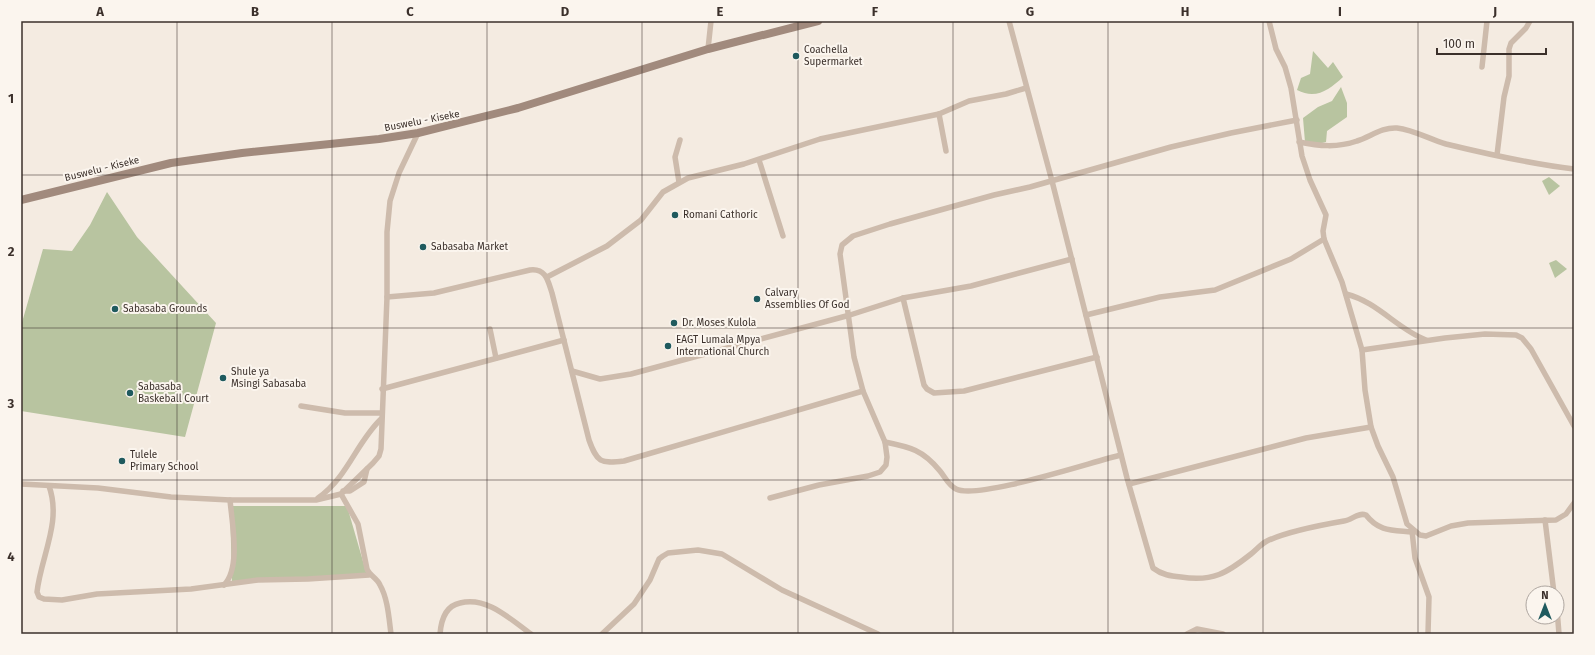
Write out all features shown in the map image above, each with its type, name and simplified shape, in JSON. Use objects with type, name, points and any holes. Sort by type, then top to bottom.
[{"type":"main road","name":"Buswelu - Kiseke","points":[[21,200],[105,178],[171,163],[242,153],[379,140],[418,133],[518,108],[708,49],[818,21]]},
{"type":"street","points":[[708,49],[711,21]]},
{"type":"street","points":[[1009,21],[1052,181],[1121,455],[1153,568],[1159,573],[1169,576],[1200,579],[1219,576],[1270,540],[1306,529],[1350,520],[1360,514],[1366,515],[1379,527],[1412,532],[1426,536],[1451,526],[1468,523],[1561,518],[1574,503]]},
{"type":"street","points":[[1269,21],[1276,49],[1285,67],[1291,88],[1300,142],[1310,180],[1326,214],[1323,231],[1324,239],[1346,294],[1362,350],[1365,395],[1371,427],[1378,446],[1393,476],[1404,517],[1412,532],[1414,558],[1429,597],[1428,634]]},
{"type":"street","points":[[1482,67],[1487,21]]},
{"type":"street","points":[[1497,155],[1504,97],[1509,76],[1509,49],[1511,43],[1526,28],[1530,21]]},
{"type":"street","points":[[547,277],[607,246],[641,220],[663,192],[679,182],[759,160],[827,137],[939,114],[969,102],[1026,88]]},
{"type":"street","points":[[939,114],[946,151]]},
{"type":"street","points":[[770,498],[880,472],[886,465],[885,442],[863,391],[854,357],[850,315],[839,250],[849,238],[890,224],[994,195],[1052,181],[1171,147],[1297,120]]},
{"type":"street","points":[[1300,142],[1335,146],[1356,141],[1384,130],[1398,128],[1409,130],[1444,143],[1497,155],[1574,169]]},
{"type":"street","points":[[21,484],[98,488],[171,498],[230,500],[316,500],[342,493],[379,456],[381,449],[382,390],[387,296],[387,232],[390,201],[399,173],[418,133]]},
{"type":"street","points":[[679,182],[675,157],[680,140]]},
{"type":"street","points":[[759,160],[783,236]]},
{"type":"street","points":[[1086,315],[1160,297],[1215,290],[1291,259],[1324,239]]},
{"type":"street","points":[[572,371],[594,378],[612,378],[670,364],[850,315],[903,298],[978,284],[1072,259]]},
{"type":"street","points":[[387,296],[434,293],[530,270],[540,271],[547,277],[589,440],[595,456],[604,462],[624,461],[863,391]]},
{"type":"street","points":[[1346,294],[1369,303],[1410,333],[1427,340]]},
{"type":"street","points":[[903,298],[924,385],[927,389],[934,393],[964,391],[1097,357]]},
{"type":"street","points":[[490,329],[496,358]]},
{"type":"street","points":[[1362,350],[1427,340],[1485,334],[1506,334],[1522,338],[1531,349],[1574,426]]},
{"type":"street","points":[[382,390],[564,340]]},
{"type":"street","points":[[301,406],[335,412],[381,416]]},
{"type":"street","points":[[316,500],[336,482],[352,461],[381,416]]},
{"type":"street","points":[[1129,484],[1306,438],[1371,427]]},
{"type":"street","points":[[885,442],[919,451],[930,460],[948,482],[956,489],[968,491],[998,488],[1121,455]]},
{"type":"street","points":[[49,486],[53,501],[53,523],[38,585],[39,597],[44,600],[62,600],[97,594],[157,592],[223,586],[258,580],[369,575]]},
{"type":"street","points":[[342,493],[358,524],[369,575],[380,584],[384,593],[391,634]]},
{"type":"street","points":[[223,586],[230,577],[233,566],[230,500]]},
{"type":"street","points":[[1545,520],[1553,585]]},
{"type":"street","points":[[602,634],[634,604],[650,580],[659,559],[662,556],[668,553],[698,550],[722,554],[776,587],[878,634]]},
{"type":"street","points":[[440,634],[442,618],[448,610],[456,604],[469,600],[482,602],[497,610],[531,634]]},
{"type":"street","points":[[1187,634],[1197,630],[1204,630],[1222,634]]},
{"type":"green space","points":[[1313,51],[1328,68],[1333,62],[1343,77],[1333,86],[1322,92],[1310,94],[1297,90],[1301,78],[1310,74]]},
{"type":"green space","points":[[1341,87],[1347,103],[1347,117],[1327,131],[1326,142],[1314,145],[1305,142],[1303,118],[1318,107],[1332,101]]},
{"type":"green space","points":[[1549,177],[1560,186],[1549,195],[1542,181]]},
{"type":"green space","name":"Sabasaba Grounds","points":[[107,192],[137,237],[216,323],[185,437],[21,411],[21,326],[43,249],[72,251],[90,225]]},
{"type":"green space","points":[[1556,260],[1567,269],[1555,278],[1549,263]]},
{"type":"green space","points":[[230,506],[347,506],[367,575],[232,581]]},
{"type":"place","name":"Coachella Supermarket","points":[[796,56]]},
{"type":"place","name":"Romani Cathoric","points":[[675,215]]},
{"type":"place","name":"Sabasaba Market","points":[[423,247]]},
{"type":"place","name":"Calvary Assemblies Of God","points":[[757,299]]},
{"type":"place","name":"Sabasaba Grounds","points":[[115,309]]},
{"type":"place","name":"Dr. Moses Kulola","points":[[674,323]]},
{"type":"place","name":"EAGT Lumala Mpya International Church","points":[[668,346]]},
{"type":"place","name":"Shule ya Msingi Sabasaba","points":[[223,378]]},
{"type":"place","name":"Sabasaba Baskeball Court","points":[[130,393]]},
{"type":"place","name":"Tulele Primary School","points":[[122,461]]}]
